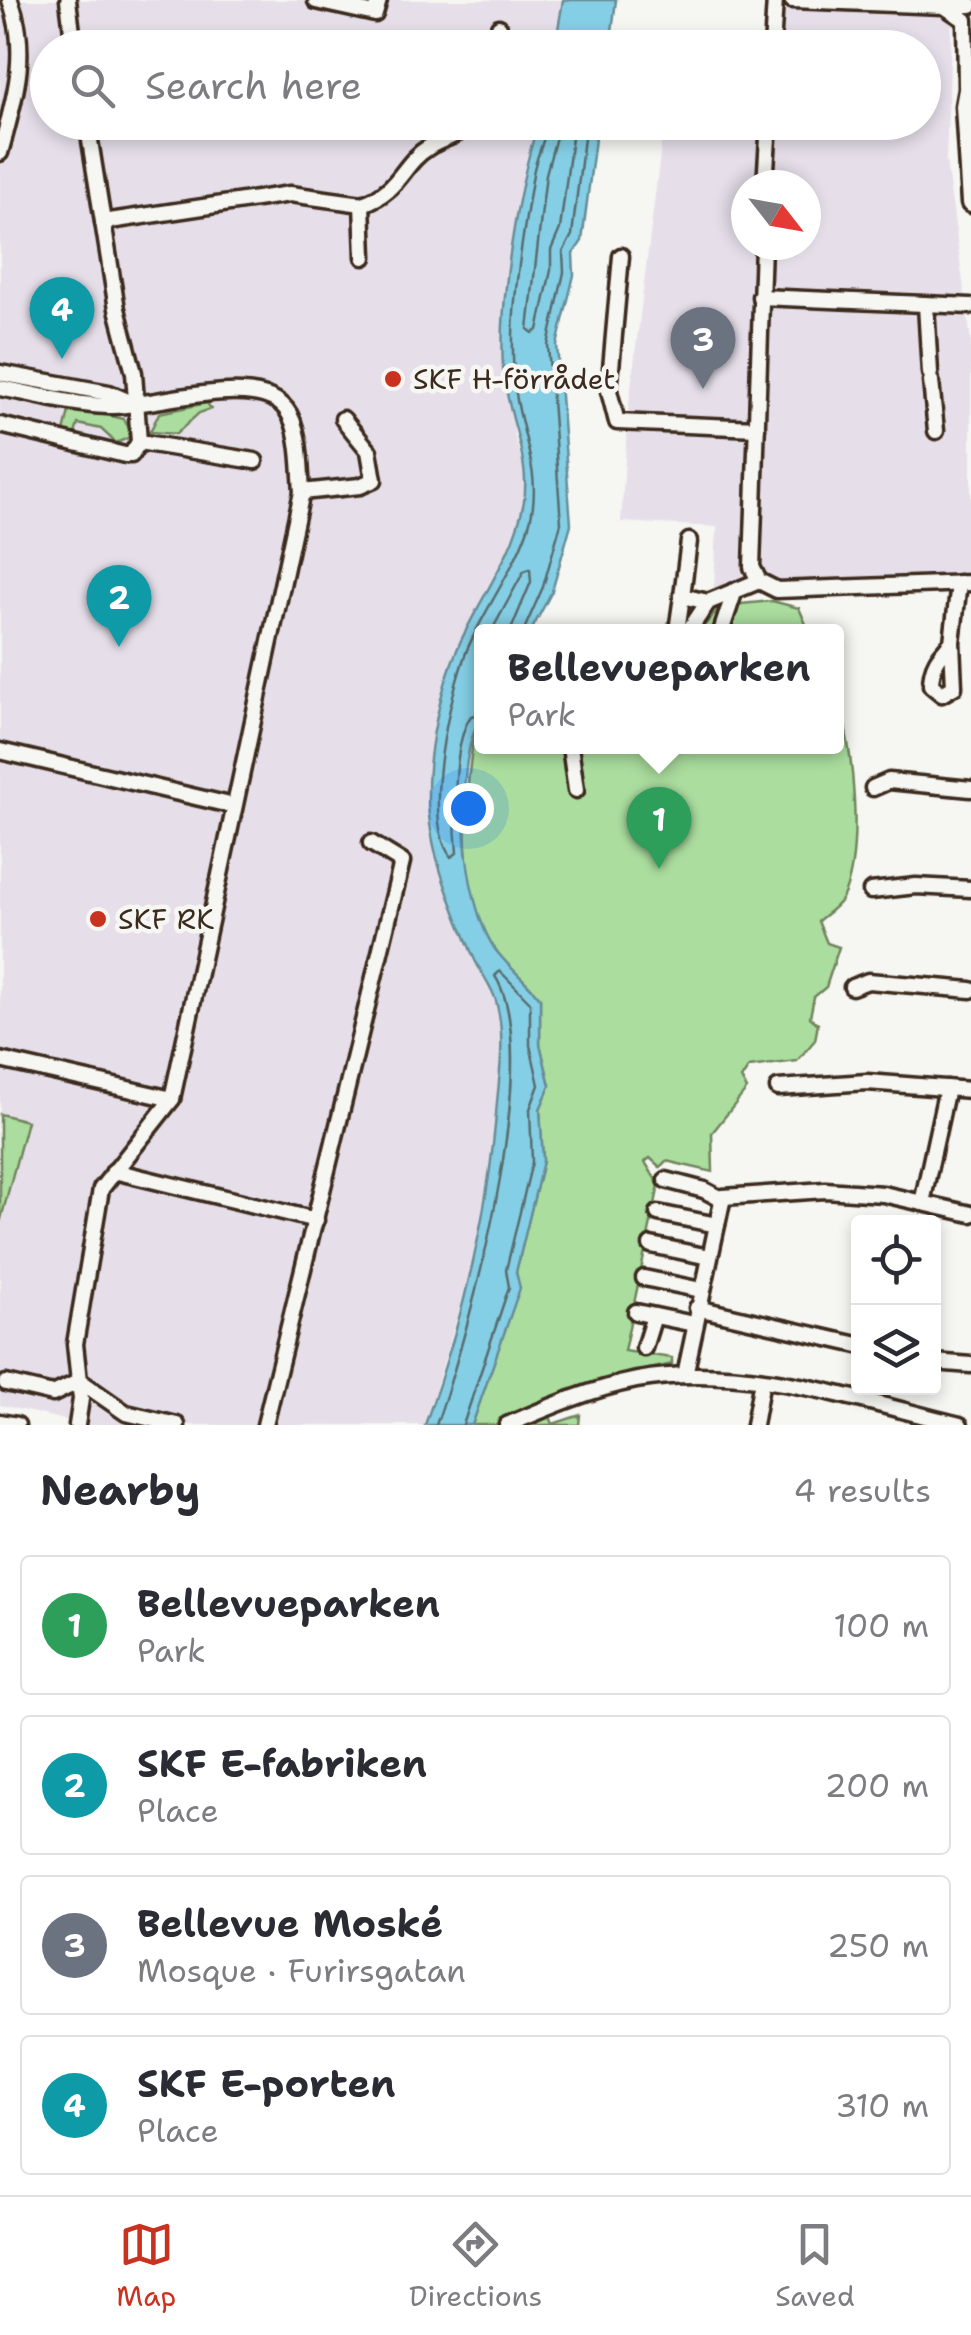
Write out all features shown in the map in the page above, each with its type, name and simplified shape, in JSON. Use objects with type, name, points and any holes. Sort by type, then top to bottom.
[{"type":"main road","points":[[969,82],[971,203]]},
{"type":"street","points":[[0,153],[18,85],[20,42],[10,0]]},
{"type":"street","points":[[68,0],[72,30]]},
{"type":"street","points":[[316,1],[376,14],[379,0]]},
{"type":"street","points":[[773,30],[775,0]]},
{"type":"street","points":[[792,0],[971,5]]},
{"type":"street","points":[[944,6],[965,20],[969,82]]},
{"type":"street","points":[[0,425],[125,455],[135,451],[139,442],[134,373],[117,310],[91,140]]},
{"type":"street","points":[[103,222],[290,194],[362,204],[391,190],[426,148],[440,140]]},
{"type":"street","points":[[766,170],[767,140]]},
{"type":"street","points":[[362,204],[364,257]]},
{"type":"street","points":[[621,256],[609,392],[616,422],[757,428]]},
{"type":"street","points":[[761,260],[752,567],[759,581],[777,590],[965,583],[952,642]]},
{"type":"street","points":[[760,297],[971,306]]},
{"type":"street","points":[[926,305],[936,431]]},
{"type":"street","points":[[0,372],[109,393],[135,404]]},
{"type":"street","points":[[0,388],[107,406],[233,391],[260,392],[286,409],[298,448],[302,492],[172,1099],[100,1189],[75,1344],[80,1381],[77,1425]]},
{"type":"street","points":[[302,492],[360,486],[374,480],[369,451],[343,419]]},
{"type":"street","points":[[139,442],[254,461]]},
{"type":"street","points":[[683,624],[688,541]]},
{"type":"street","points":[[687,624],[708,602],[759,581]]},
{"type":"street","points":[[724,624],[734,593]]},
{"type":"street","points":[[682,596],[708,602]]},
{"type":"street","points":[[0,750],[234,806]]},
{"type":"street","points":[[571,754],[576,790]]},
{"type":"street","points":[[873,788],[889,781],[971,789]]},
{"type":"street","points":[[266,1425],[402,862],[371,842]]},
{"type":"street","points":[[872,891],[916,886],[971,889]]},
{"type":"street","points":[[852,987],[868,981],[971,990]]},
{"type":"street","points":[[0,1060],[172,1099]]},
{"type":"street","points":[[778,1088],[867,1082],[971,1090]]},
{"type":"street","points":[[922,1203],[947,1088]]},
{"type":"street","points":[[114,1171],[316,1220]]},
{"type":"street","points":[[666,1180],[704,1190],[723,1200],[826,1190],[883,1194],[971,1214]]},
{"type":"street","points":[[684,1375],[723,1200]]},
{"type":"street","points":[[658,1213],[717,1225]]},
{"type":"street","points":[[650,1245],[709,1257]]},
{"type":"street","points":[[644,1278],[702,1290]]},
{"type":"street","points":[[697,1308],[851,1342]]},
{"type":"street","points":[[636,1312],[694,1324]]},
{"type":"street","points":[[644,1348],[654,1316]]},
{"type":"street","points":[[941,1363],[971,1365]]},
{"type":"street","points":[[507,1425],[620,1384],[684,1375],[762,1380],[960,1425]]},
{"type":"street","points":[[754,1425],[762,1380]]},
{"type":"street","points":[[6,1384],[53,1394],[80,1381]]},
{"type":"street","points":[[80,1381],[126,1413],[177,1425]]},
{"type":"street","points":[[0,1422],[17,1425]]},
{"type":"shaded area","points":[[0,0],[563,0],[558,30],[30,30],[30,140],[533,140],[524,170],[520,208],[514,434],[524,468],[525,496],[510,548],[458,647],[436,736],[429,826],[453,906],[483,978],[494,993],[501,1032],[496,1120],[477,1251],[425,1425],[87,1425],[0,1405]]},
{"type":"shaded area","points":[[790,6],[952,15],[946,160],[971,340],[971,575],[714,587],[717,527],[621,522],[628,412],[662,140],[941,140],[941,30],[764,30]]},
{"type":"green space","points":[[207,403],[211,409],[199,413],[176,434],[150,432],[159,413]]},
{"type":"green space","points":[[70,407],[124,419],[130,431],[128,438],[116,443],[101,429],[78,424],[75,434],[64,432]]},
{"type":"green space","points":[[772,601],[799,608],[806,624],[706,624],[721,606],[735,610],[741,604]]},
{"type":"green space","points":[[844,722],[848,741],[854,799],[853,857],[841,900],[818,921],[827,943],[839,947],[826,987],[814,997],[810,1017],[818,1024],[815,1040],[797,1061],[749,1067],[741,1079],[747,1089],[712,1133],[713,1172],[666,1161],[660,1167],[650,1158],[645,1162],[659,1185],[624,1351],[672,1358],[672,1364],[601,1380],[543,1400],[553,1424],[580,1415],[579,1425],[472,1425],[519,1288],[516,1272],[543,1161],[540,1109],[550,1086],[540,1044],[540,998],[498,953],[474,903],[466,843],[474,735],[474,754],[844,754]]},
{"type":"green space","points":[[0,1114],[27,1121],[0,1223]]},
{"type":"water","points":[[563,0],[616,0],[612,30],[558,30]]},
{"type":"water","points":[[534,140],[595,140],[582,241],[573,254],[574,275],[557,345],[571,524],[552,591],[535,624],[474,624],[474,735],[464,801],[469,871],[476,903],[497,952],[540,998],[540,1044],[550,1086],[540,1109],[543,1161],[516,1272],[520,1288],[472,1425],[425,1425],[451,1346],[481,1225],[493,1143],[501,1041],[495,999],[466,938],[436,856],[429,813],[430,756],[452,661],[505,557],[524,501],[524,468],[505,385],[503,340],[512,244]]},
{"type":"place","name":"SKF E-porten","points":[[62,359]]},
{"type":"place","name":"SKF H-förrådet","points":[[393,379]]},
{"type":"place","name":"Bellevue Moské","points":[[703,389]]},
{"type":"place","name":"SKF E-fabriken","points":[[119,647]]},
{"type":"place","name":"Bellevueparken","points":[[659,869]]},
{"type":"place","name":"SKF RK","points":[[98,919]]}]
